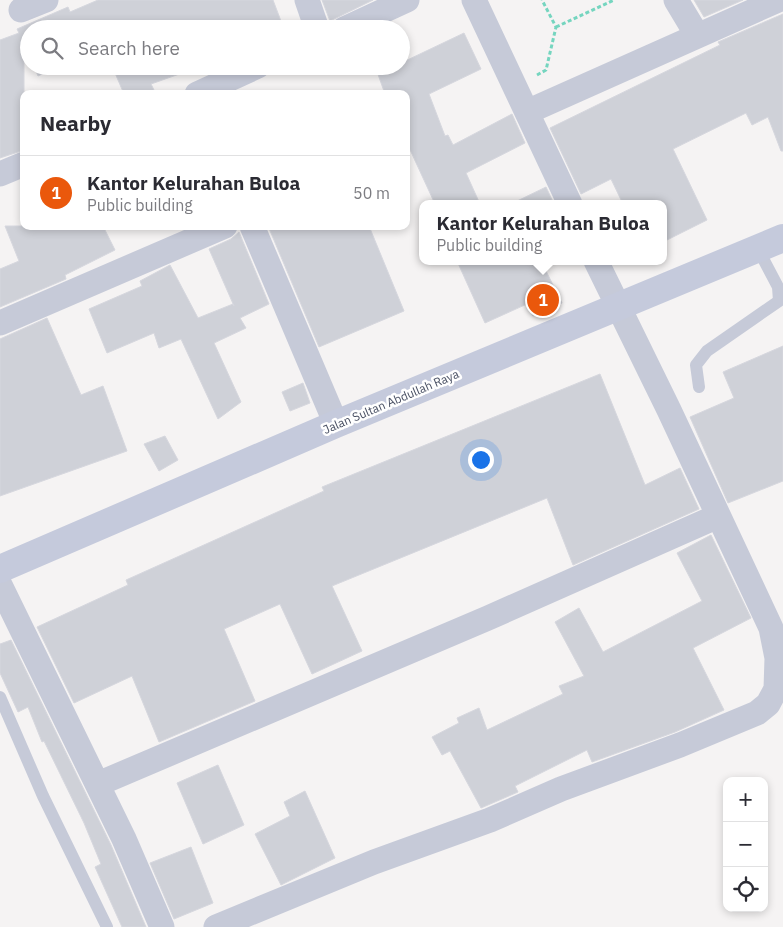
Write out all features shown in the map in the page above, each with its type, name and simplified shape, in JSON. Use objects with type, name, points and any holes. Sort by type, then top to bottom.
[{"type":"main road","name":"Jalan Sultan Abdullah Raya","points":[[0,569],[336,424],[783,238]]},
{"type":"street","points":[[21,10],[46,0]]},
{"type":"street","points":[[307,0],[314,20]]},
{"type":"street","points":[[364,20],[407,0]]},
{"type":"street","points":[[474,0],[568,200]]},
{"type":"street","points":[[676,0],[697,35]]},
{"type":"street","points":[[528,112],[778,0]]},
{"type":"street","points":[[206,90],[238,75]]},
{"type":"street","points":[[0,174],[20,166]]},
{"type":"street","points":[[0,323],[216,230]]},
{"type":"street","points":[[254,230],[336,424]]},
{"type":"street","points":[[216,927],[374,862],[490,820],[560,789],[680,745],[763,708],[774,696],[778,658],[771,628],[669,410],[598,265]]},
{"type":"street","points":[[98,784],[488,618],[718,516]]},
{"type":"street","points":[[0,586],[98,784],[162,927]]},
{"type":"lane","points":[[699,387],[696,365],[707,351],[779,301],[778,287],[758,248]]},
{"type":"lane","points":[[0,697],[43,796],[107,927]]},
{"type":"path","points":[[515,88],[546,70],[556,27],[542,0]]},
{"type":"path","points":[[556,27],[614,0]]},
{"type":"building","points":[[98,0],[273,0],[281,20],[38,20],[68,7],[70,12]]},
{"type":"building","points":[[322,0],[373,0],[332,20],[330,20]]},
{"type":"building","points":[[694,0],[743,0],[704,17]]},
{"type":"building","points":[[783,14],[783,151],[781,151],[768,117],[752,125],[746,113],[673,149],[707,220],[667,240],[667,200],[621,200],[611,179],[581,194],[550,128],[720,45],[718,42]]},
{"type":"building","points":[[20,28],[20,75],[24,75],[24,90],[20,90],[20,151],[0,158],[0,40],[19,33],[17,29]]},
{"type":"building","points":[[464,33],[481,69],[429,94],[445,136],[448,135],[453,145],[512,114],[525,143],[466,173],[478,200],[433,200],[410,150],[410,90],[384,90],[378,75],[410,75],[410,59]]},
{"type":"building","points":[[116,75],[176,75],[151,84],[154,90],[122,90]]},
{"type":"building","points":[[546,187],[552,200],[519,200]]},
{"type":"building","points":[[5,226],[20,226],[20,230],[105,230],[115,250],[65,275],[66,279],[0,307],[0,269],[19,261]]},
{"type":"building","points":[[270,230],[371,230],[404,311],[319,347]]},
{"type":"building","points":[[239,232],[269,304],[240,318],[246,328],[214,343],[241,402],[218,419],[181,339],[159,348],[154,333],[107,353],[89,309],[142,286],[140,281],[170,265],[198,318],[233,304],[234,306],[209,249],[231,239]]},
{"type":"building","points":[[459,265],[543,265],[562,303],[533,316],[527,304],[485,323]]},
{"type":"building","points":[[47,318],[81,395],[103,386],[127,451],[0,496],[0,339]]},
{"type":"building","points":[[783,346],[783,481],[728,503],[690,417],[734,398],[723,372]]},
{"type":"building","points":[[600,374],[645,485],[680,468],[699,509],[573,565],[547,498],[332,586],[362,651],[312,674],[280,604],[224,629],[255,701],[159,742],[132,676],[74,703],[37,627],[128,585],[126,580],[324,491],[322,487]]},
{"type":"building","points":[[303,383],[310,403],[290,411],[282,392]]},
{"type":"building","points":[[165,436],[178,460],[159,471],[144,444]]},
{"type":"building","points":[[711,535],[751,618],[693,648],[724,710],[675,732],[592,762],[587,750],[515,786],[518,792],[481,808],[450,751],[442,755],[432,737],[459,723],[457,718],[479,708],[487,730],[563,694],[559,686],[584,676],[555,622],[579,608],[603,652],[702,601],[677,553]]},
{"type":"building","points":[[11,640],[111,845],[146,927],[122,927],[95,867],[101,864],[84,823],[44,741],[42,742],[28,707],[18,712],[0,673],[0,644]]},
{"type":"building","points":[[218,765],[244,825],[203,844],[177,783]]},
{"type":"building","points":[[305,791],[335,858],[281,885],[255,834],[290,816],[284,802]]},
{"type":"building","points":[[191,847],[213,903],[174,919],[150,863]]},
{"type":"place","name":"Kantor Kelurahan Buloa","points":[[543,300]]}]
